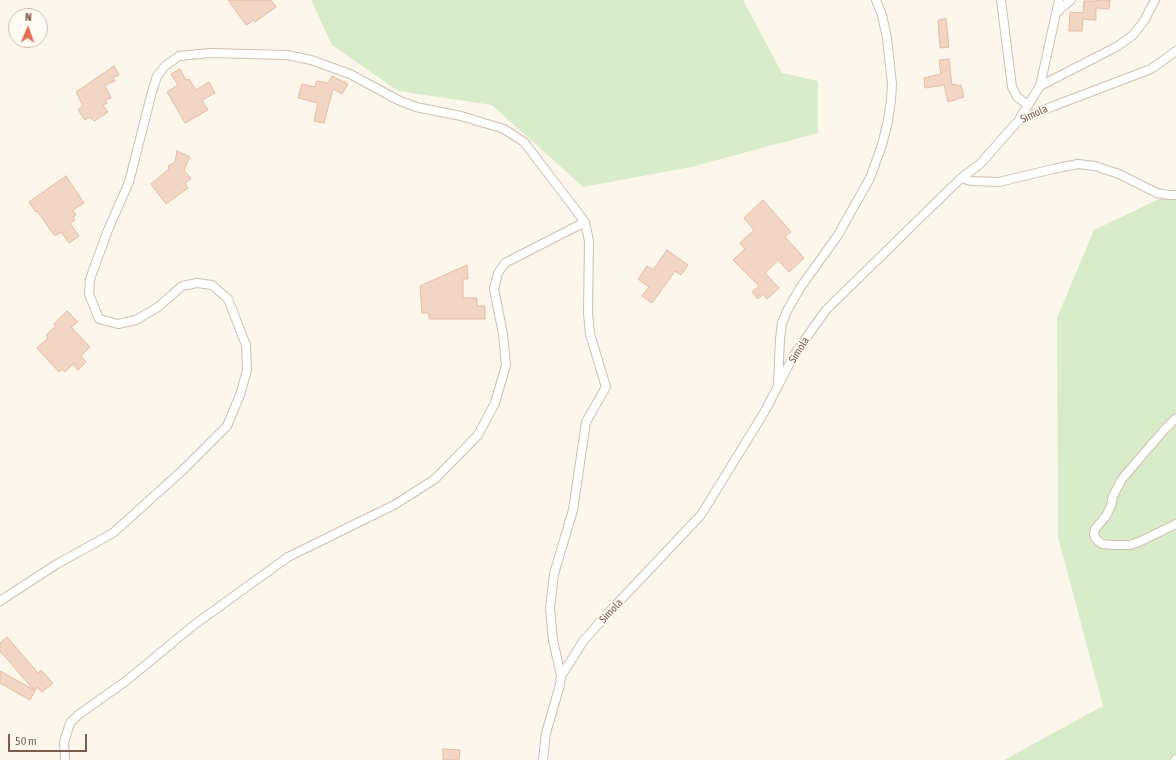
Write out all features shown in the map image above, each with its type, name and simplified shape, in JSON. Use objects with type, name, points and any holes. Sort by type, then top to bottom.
[{"type":"street","points":[[778,387],[780,339],[782,323],[787,311],[800,288],[838,235],[870,178],[882,146],[888,121],[892,84],[887,38],[882,15],[876,0]]},
{"type":"street","points":[[1001,0],[1012,87],[1017,97],[1028,105]]},
{"type":"street","points":[[1018,121],[1040,86],[1059,0]]},
{"type":"street","points":[[1057,12],[1072,0]]},
{"type":"street","points":[[1040,86],[1100,56],[1133,35],[1144,21],[1155,0]]},
{"type":"street","name":"Simola","points":[[543,760],[546,733],[560,685],[561,676],[584,640],[701,515],[765,411],[794,355],[826,310],[961,178],[980,164],[1018,121],[1058,104],[1151,70],[1176,51]]},
{"type":"street","points":[[0,601],[57,564],[113,532],[184,469],[227,426],[240,395],[247,370],[246,345],[228,299],[212,285],[196,283],[182,286],[158,307],[136,320],[118,324],[99,319],[89,294],[90,279],[108,230],[129,182],[152,92],[157,76],[165,66],[179,56],[210,53],[279,55],[311,60],[350,74],[398,100],[416,107],[461,116],[504,129],[524,142],[585,222],[589,241],[588,313],[590,334],[606,387],[586,422],[573,510],[554,574],[550,608],[553,640],[561,676]]},
{"type":"street","points":[[961,178],[971,182],[999,182],[1078,164],[1094,166],[1119,174],[1157,193],[1176,195]]},
{"type":"street","points":[[65,760],[64,742],[70,723],[84,710],[126,681],[194,625],[288,557],[396,504],[436,479],[478,435],[495,403],[506,365],[503,334],[494,289],[498,273],[505,263],[585,222]]},
{"type":"street","points":[[1176,418],[1122,479],[1113,496],[1111,506],[1106,516],[1095,529],[1094,535],[1102,544],[1130,545],[1140,542],[1176,524]]},
{"type":"green space","points":[[311,0],[743,0],[782,73],[818,81],[818,133],[691,167],[583,187],[492,105],[398,91],[332,45]]},
{"type":"green space","points":[[1176,191],[1176,760],[1004,760],[1103,706],[1058,537],[1057,318],[1094,230]]},
{"type":"building","points":[[228,0],[271,0],[276,7],[255,22],[254,20],[246,25]]},
{"type":"building","points":[[1110,0],[1109,9],[1096,8],[1096,20],[1083,19],[1082,31],[1069,31],[1070,12],[1083,13],[1084,1]]},
{"type":"building","points":[[946,19],[949,47],[940,48],[938,20]]},
{"type":"building","points":[[949,59],[952,85],[961,85],[964,97],[948,102],[944,85],[925,88],[924,78],[941,74],[939,60]]},
{"type":"building","points":[[114,66],[119,75],[113,77],[115,81],[105,85],[111,98],[105,100],[107,103],[103,105],[108,112],[94,121],[90,117],[85,120],[78,110],[83,106],[76,92]]},
{"type":"building","points":[[180,69],[186,80],[189,79],[196,90],[209,82],[215,93],[202,100],[208,110],[185,123],[167,92],[178,85],[171,74]]},
{"type":"building","points":[[332,76],[348,84],[342,94],[333,89],[324,123],[314,121],[318,103],[298,98],[302,84],[315,87],[317,81],[328,83]]},
{"type":"building","points":[[177,151],[190,157],[184,170],[191,179],[185,183],[188,188],[166,204],[151,184],[169,169],[168,166],[175,162]]},
{"type":"building","points":[[66,176],[84,203],[73,210],[76,215],[73,217],[75,220],[70,223],[79,236],[69,243],[61,232],[55,236],[29,202]]},
{"type":"building","points":[[763,200],[791,232],[785,237],[804,258],[789,272],[778,260],[765,273],[779,288],[767,299],[763,294],[758,299],[752,292],[759,286],[733,260],[745,249],[740,243],[754,230],[744,218]]},
{"type":"building","points":[[667,250],[688,265],[681,275],[675,271],[652,303],[642,296],[649,287],[638,279],[647,266],[653,270]]},
{"type":"building","points":[[467,265],[468,279],[463,279],[463,298],[477,298],[477,306],[485,306],[485,319],[429,319],[429,313],[422,313],[420,286]]},
{"type":"building","points":[[67,311],[78,322],[71,327],[90,347],[81,356],[86,362],[78,370],[73,364],[65,372],[62,369],[59,372],[37,348],[48,338],[46,335],[56,326],[54,324]]},
{"type":"building","points":[[7,637],[38,673],[41,670],[53,683],[42,692],[37,687],[30,700],[0,683],[0,671],[34,690],[0,651],[0,643]]},
{"type":"building","points":[[443,749],[460,750],[459,760],[443,760]]}]
